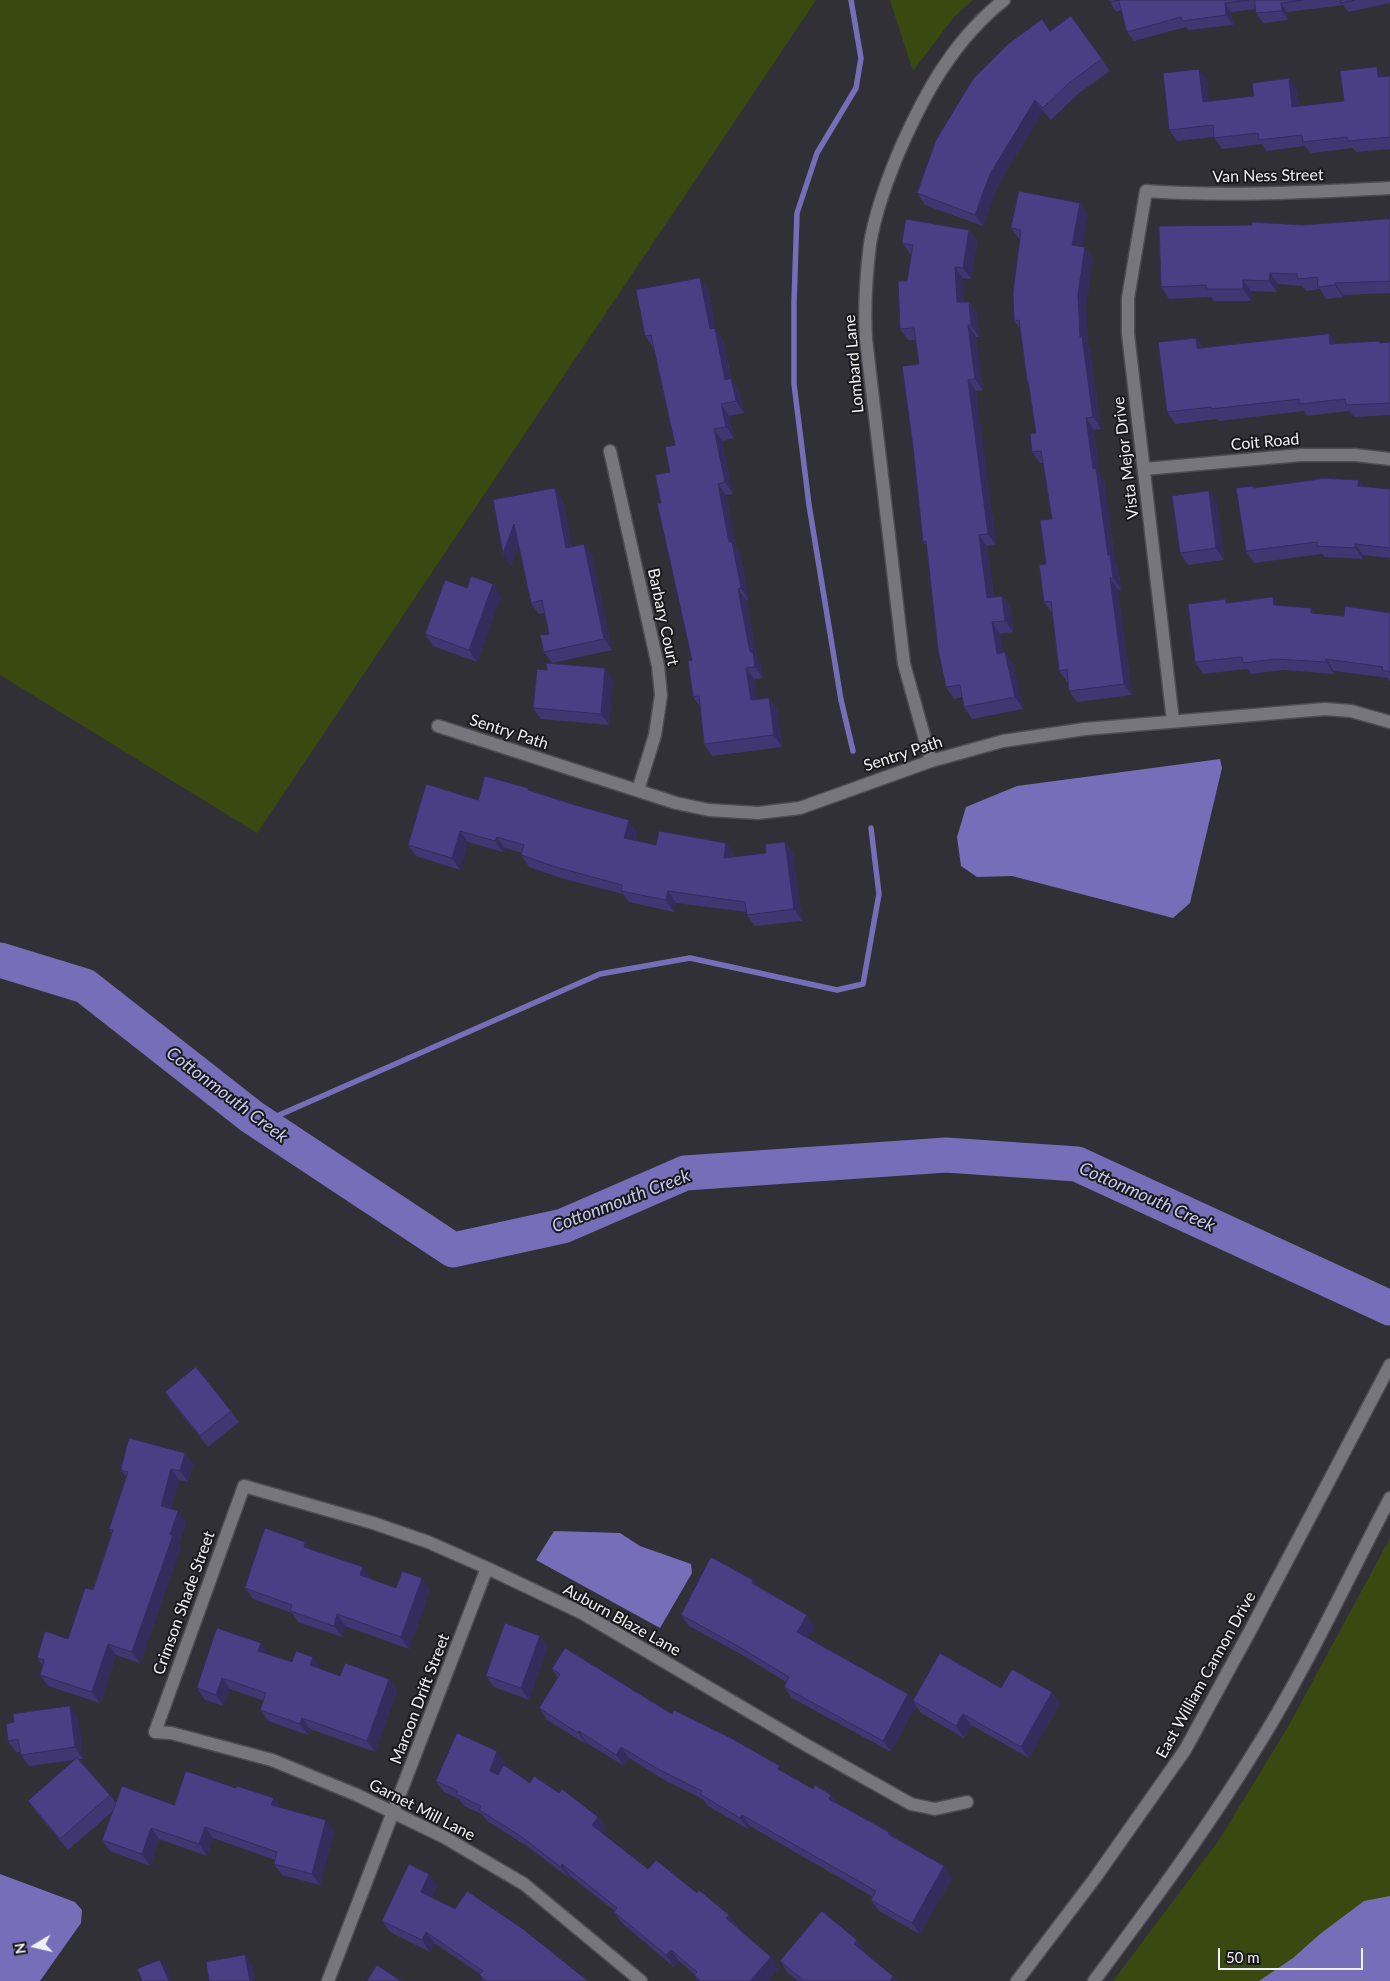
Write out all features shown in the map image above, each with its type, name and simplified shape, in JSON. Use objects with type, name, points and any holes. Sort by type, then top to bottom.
[{"type":"street","name":"Lombard Lane","points":[[931,760],[904,664],[866,339],[865,298],[870,243],[883,190],[917,111],[956,47],[1004,0]]},
{"type":"street","name":"Van Ness Street","points":[[1146,191],[1185,194],[1307,193],[1390,188]]},
{"type":"street","name":"Vista Mejor Drive","points":[[1146,191],[1128,307],[1128,334],[1173,721]]},
{"type":"street","name":"Barbary Court","points":[[610,451],[658,666],[660,695],[655,735],[638,790]]},
{"type":"street","name":"Coit Road","points":[[1144,469],[1300,455],[1355,455],[1390,459]]},
{"type":"street","name":"Sentry Path","points":[[438,726],[676,803],[709,810],[758,813],[800,808],[931,760],[1022,738],[1084,729],[1325,708],[1351,711],[1390,722]]},
{"type":"street","name":"East William Cannon Drive","points":[[1017,1981],[1095,1878],[1185,1750],[1390,1365]]},
{"type":"street","name":"Auburn Blaze Lane","points":[[244,1486],[374,1523],[428,1542],[582,1613],[911,1804],[936,1809],[967,1802]]},
{"type":"street","name":"Crimson Shade Street","points":[[155,1732],[244,1486]]},
{"type":"street","points":[[1094,1981],[1206,1828],[1254,1753],[1296,1678],[1390,1498]]},
{"type":"street","name":"Maroon Drift Street","points":[[328,1981],[487,1568]]},
{"type":"street","name":"Garnet Mill Lane","points":[[155,1732],[171,1734],[272,1760],[357,1795],[444,1837],[524,1884],[641,1981]]},
{"type":"green space","points":[[0,0],[816,0],[257,833],[0,675]]},
{"type":"green space","points":[[890,0],[973,0],[954,17],[913,71]]},
{"type":"green space","points":[[1390,1538],[1390,1981],[1113,1981],[1219,1840],[1289,1725]]},
{"type":"shaded area","points":[[1220,759],[1222,768],[1190,903],[1173,918],[1012,876],[977,877],[961,866],[957,837],[966,807],[1017,786]]},
{"type":"shaded area","points":[[554,1531],[620,1533],[640,1546],[691,1564],[692,1573],[660,1628],[536,1560]]},
{"type":"shaded area","points":[[0,1874],[75,1902],[82,1910],[81,1923],[40,1981],[0,1981]]},
{"type":"shaded area","points":[[1390,1896],[1390,1981],[1259,1981],[1293,1958],[1320,1934],[1364,1901]]},
{"type":"building","points":[[1119,0],[1249,0],[1225,3],[1226,15],[1182,21],[1181,17],[1127,32]]},
{"type":"building","points":[[1255,0],[1303,0],[1281,3],[1282,11],[1256,13]]},
{"type":"building","points":[[1341,0],[1355,0],[1341,3]]},
{"type":"building","points":[[1071,16],[1102,59],[1070,82],[1043,108],[1035,100],[990,174],[975,215],[917,193],[936,140],[973,79],[1008,44],[1042,19],[1050,31]]},
{"type":"building","points":[[1377,67],[1378,77],[1390,76],[1390,137],[1348,141],[1347,137],[1303,142],[1302,135],[1259,140],[1258,133],[1214,138],[1213,125],[1169,130],[1163,73],[1199,69],[1203,102],[1254,96],[1252,83],[1289,78],[1292,107],[1344,101],[1340,71]]},
{"type":"building","points":[[1019,191],[1080,203],[1072,245],[1085,247],[1078,294],[1080,337],[1082,337],[1093,417],[1086,418],[1093,469],[1096,468],[1108,555],[1110,555],[1113,578],[1110,578],[1124,684],[1069,691],[1067,669],[1059,671],[1051,601],[1044,602],[1039,565],[1046,564],[1040,520],[1052,519],[1041,451],[1032,452],[1030,434],[1036,433],[1019,320],[1014,321],[1013,292],[1021,230],[1011,228]]},
{"type":"building","points":[[906,219],[969,230],[963,268],[955,267],[957,302],[969,302],[971,325],[968,325],[975,379],[968,380],[988,534],[979,535],[987,598],[1002,596],[1005,621],[992,622],[997,654],[1005,652],[1015,697],[964,707],[960,685],[946,687],[938,650],[926,541],[923,542],[902,366],[919,364],[914,328],[900,329],[898,281],[907,281],[913,245],[902,243]]},
{"type":"building","points":[[1390,219],[1390,281],[1335,283],[1335,285],[1318,287],[1317,277],[1298,279],[1297,274],[1270,273],[1269,281],[1243,280],[1243,289],[1206,289],[1206,285],[1161,287],[1159,226],[1252,225],[1252,222],[1302,225]]},
{"type":"building","points":[[700,278],[710,329],[715,328],[725,380],[731,378],[736,401],[721,404],[726,427],[714,429],[725,482],[718,484],[729,542],[732,542],[741,588],[738,589],[750,652],[753,652],[755,667],[746,668],[751,700],[769,698],[774,735],[704,744],[699,696],[693,697],[688,661],[692,660],[657,503],[661,503],[655,475],[670,472],[665,447],[675,445],[651,335],[645,336],[636,290]]},
{"type":"building","points":[[1329,334],[1330,344],[1390,342],[1390,403],[1346,405],[1345,399],[1299,404],[1299,399],[1167,412],[1158,342],[1196,338],[1197,348]]},
{"type":"building","points":[[1320,478],[1359,480],[1358,486],[1390,489],[1390,548],[1355,544],[1355,548],[1317,546],[1317,542],[1246,551],[1236,488],[1253,486],[1253,488]]},
{"type":"building","points":[[555,488],[566,548],[584,544],[604,639],[544,652],[540,635],[549,634],[542,600],[531,603],[514,524],[503,554],[493,500]]},
{"type":"building","points":[[1209,491],[1216,548],[1180,553],[1172,496]]},
{"type":"building","points":[[471,576],[493,584],[469,650],[425,634],[445,580],[467,588]]},
{"type":"building","points":[[1273,597],[1274,605],[1311,608],[1311,613],[1344,616],[1345,606],[1390,613],[1390,672],[1382,670],[1383,667],[1326,659],[1326,662],[1276,659],[1243,663],[1242,657],[1195,662],[1188,604],[1226,599],[1226,603]]},
{"type":"building","points":[[546,663],[605,668],[601,714],[533,708],[537,669],[547,670]]},
{"type":"building","points":[[485,776],[629,820],[624,838],[656,845],[659,831],[726,843],[724,858],[766,853],[765,844],[785,842],[794,909],[747,915],[745,902],[668,891],[666,900],[621,891],[622,885],[556,867],[521,855],[524,845],[497,837],[495,841],[460,831],[452,858],[408,845],[426,784],[478,800]]},
{"type":"building","points":[[196,1367],[231,1411],[200,1436],[165,1392]]},
{"type":"building","points":[[129,1438],[185,1453],[180,1471],[171,1469],[161,1506],[178,1511],[170,1535],[173,1535],[132,1652],[108,1644],[92,1692],[40,1675],[44,1660],[37,1658],[45,1631],[68,1639],[85,1588],[93,1590],[113,1530],[109,1529],[128,1472],[121,1470]]},
{"type":"building","points":[[265,1528],[305,1542],[304,1547],[363,1567],[360,1575],[396,1588],[402,1571],[422,1578],[401,1637],[337,1614],[334,1626],[290,1611],[292,1605],[245,1588]]},
{"type":"building","points":[[711,1557],[753,1580],[752,1583],[807,1615],[797,1632],[908,1694],[883,1741],[784,1687],[789,1677],[681,1615]]},
{"type":"building","points":[[505,1623],[540,1636],[521,1688],[486,1676]]},
{"type":"building","points":[[217,1628],[261,1643],[258,1651],[292,1662],[296,1651],[313,1657],[310,1665],[340,1676],[345,1663],[389,1679],[367,1741],[302,1718],[300,1724],[260,1710],[266,1693],[222,1678],[216,1695],[197,1688]]},
{"type":"building","points":[[565,1648],[672,1714],[674,1710],[731,1738],[780,1766],[778,1769],[813,1789],[815,1785],[831,1795],[829,1799],[889,1832],[888,1834],[944,1866],[912,1923],[871,1900],[876,1891],[742,1815],[740,1818],[700,1794],[702,1791],[658,1769],[621,1747],[616,1755],[539,1708],[560,1674],[552,1669]]},
{"type":"building","points":[[940,1653],[1001,1688],[1012,1669],[1052,1692],[1021,1747],[963,1714],[956,1726],[913,1701]]},
{"type":"building","points":[[70,1706],[75,1747],[21,1755],[18,1739],[8,1741],[6,1724],[14,1722],[13,1714]]},
{"type":"building","points":[[457,1733],[497,1751],[490,1771],[498,1775],[504,1765],[530,1783],[534,1776],[559,1793],[562,1789],[598,1817],[592,1825],[648,1869],[656,1860],[697,1893],[699,1890],[729,1915],[726,1918],[771,1957],[750,1981],[701,1981],[694,1975],[697,1972],[671,1950],[666,1955],[614,1912],[617,1908],[562,1864],[561,1867],[519,1835],[479,1810],[481,1806],[456,1794],[458,1791],[436,1781]]},
{"type":"building","points":[[77,1758],[110,1795],[60,1839],[28,1801]]},
{"type":"building","points":[[186,1771],[236,1788],[237,1786],[274,1798],[271,1805],[326,1820],[312,1874],[274,1864],[277,1852],[205,1827],[199,1844],[151,1828],[142,1854],[102,1840],[122,1786],[174,1805]]},
{"type":"building","points":[[409,1864],[429,1874],[421,1892],[455,1909],[467,1891],[523,1929],[588,1981],[487,1981],[479,1975],[483,1971],[426,1932],[422,1940],[382,1921]]},
{"type":"building","points":[[822,1911],[857,1940],[854,1944],[893,1976],[890,1981],[804,1981],[780,1961]]},
{"type":"building","points":[[245,1955],[250,1981],[209,1981],[206,1962]]},
{"type":"building","points":[[160,1960],[169,1981],[140,1981],[142,1980],[137,1969]]},
{"type":"building","points":[[377,1965],[401,1981],[367,1981]]},
{"type":"waterway","points":[[851,0],[861,58],[856,88],[817,153],[797,213],[794,384],[809,505],[841,700],[853,751]]},
{"type":"waterway","points":[[261,1123],[600,974],[690,958],[837,990],[863,984],[879,894],[871,828]]},
{"type":"waterway","name":"Cottonmouth Creek","points":[[0,960],[85,986],[252,1117],[453,1250],[563,1226],[685,1173],[946,1155],[1077,1164],[1390,1308]]}]
